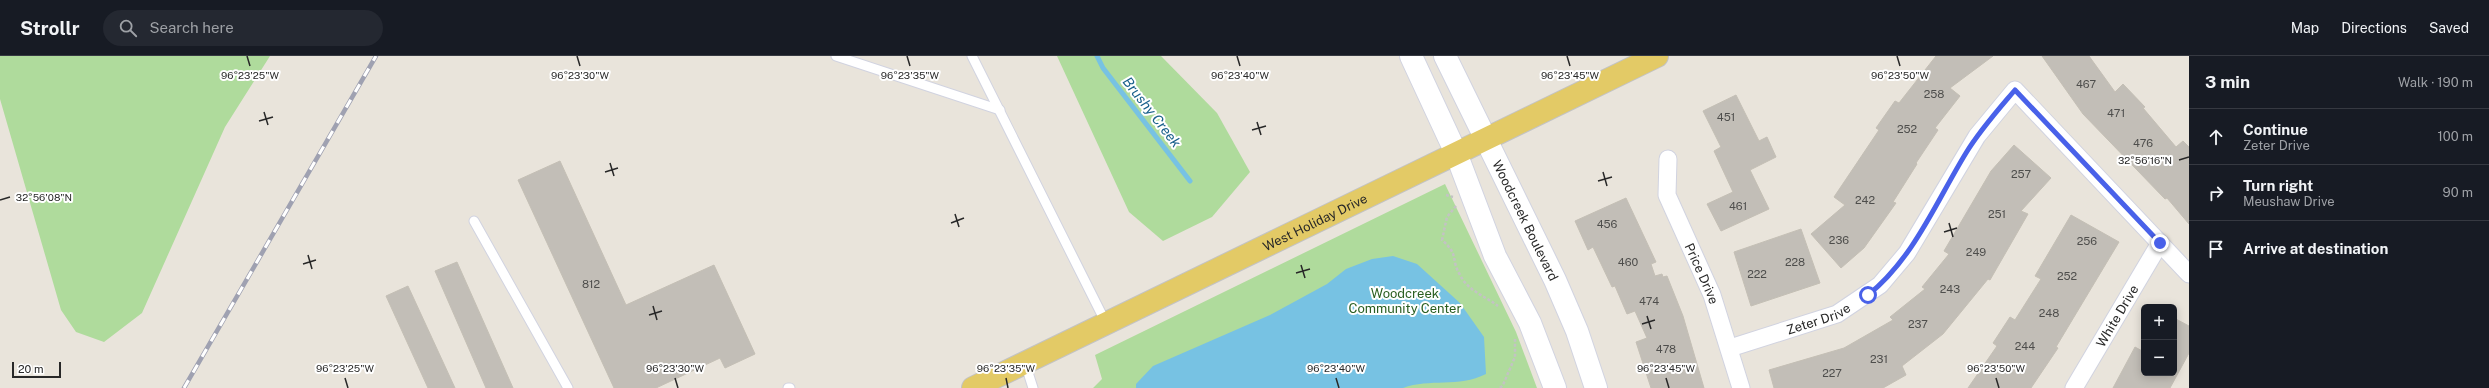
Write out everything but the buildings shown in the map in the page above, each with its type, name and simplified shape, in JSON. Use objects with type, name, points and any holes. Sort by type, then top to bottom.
[{"type":"main road","name":"West Holiday Drive","points":[[973,388],[1656,56]]},
{"type":"street","points":[[1411,56],[1456,153],[1495,256],[1530,323],[1555,388]]},
{"type":"street","name":"Woodcreek Boulevard","points":[[1445,56],[1487,138],[1534,241],[1555,280],[1577,331],[1596,388]]},
{"type":"street","name":"Zeter Drive","points":[[1730,348],[1837,314],[1880,285],[1898,266],[1916,239],[1974,141],[2015,90],[2160,243]]},
{"type":"street","name":"Price Drive","points":[[1668,159],[1667,196],[1703,273],[1730,348],[1741,388]]},
{"type":"street","points":[[2160,243],[2189,274]]},
{"type":"street","name":"White Drive","points":[[2074,388],[2160,243]]},
{"type":"lane","points":[[836,56],[1000,110]]},
{"type":"lane","points":[[972,56],[1106,324]]},
{"type":"lane","points":[[474,221],[568,388]]},
{"type":"lane","points":[[1025,363],[1033,388]]},
{"type":"path","points":[[1446,195],[1458,198]]},
{"type":"path","points":[[1459,203],[1447,217],[1442,240],[1453,250],[1459,274],[1472,290],[1498,305],[1502,310]]},
{"type":"path","points":[[1500,388],[1503,385],[1514,357],[1515,333]]},
{"type":"green space","points":[[0,56],[270,56],[225,127],[142,313],[104,342],[76,332],[61,310],[0,99]]},
{"type":"green space","points":[[1057,56],[1161,56],[1217,113],[1250,172],[1212,217],[1163,241],[1129,212]]},
{"type":"green space","name":"Woodcreek Community Center","points":[[1445,184],[1516,332],[1537,388],[1093,388],[1102,379],[1095,355]]},
{"type":"water","points":[[1393,256],[1417,264],[1460,303],[1484,337],[1486,374],[1465,381],[1413,385],[1403,388],[1136,388],[1136,384],[1153,366],[1270,315],[1327,284],[1346,269],[1372,259]]},
{"type":"waterway","name":"Brushy Creek","points":[[1097,56],[1103,68],[1190,181]]},
{"type":"railway","points":[[184,388],[376,56]]},
{"type":"route","points":[[1868,295],[1898,266],[1916,239],[1967,151],[1988,122],[2015,90],[2160,243]]}]
